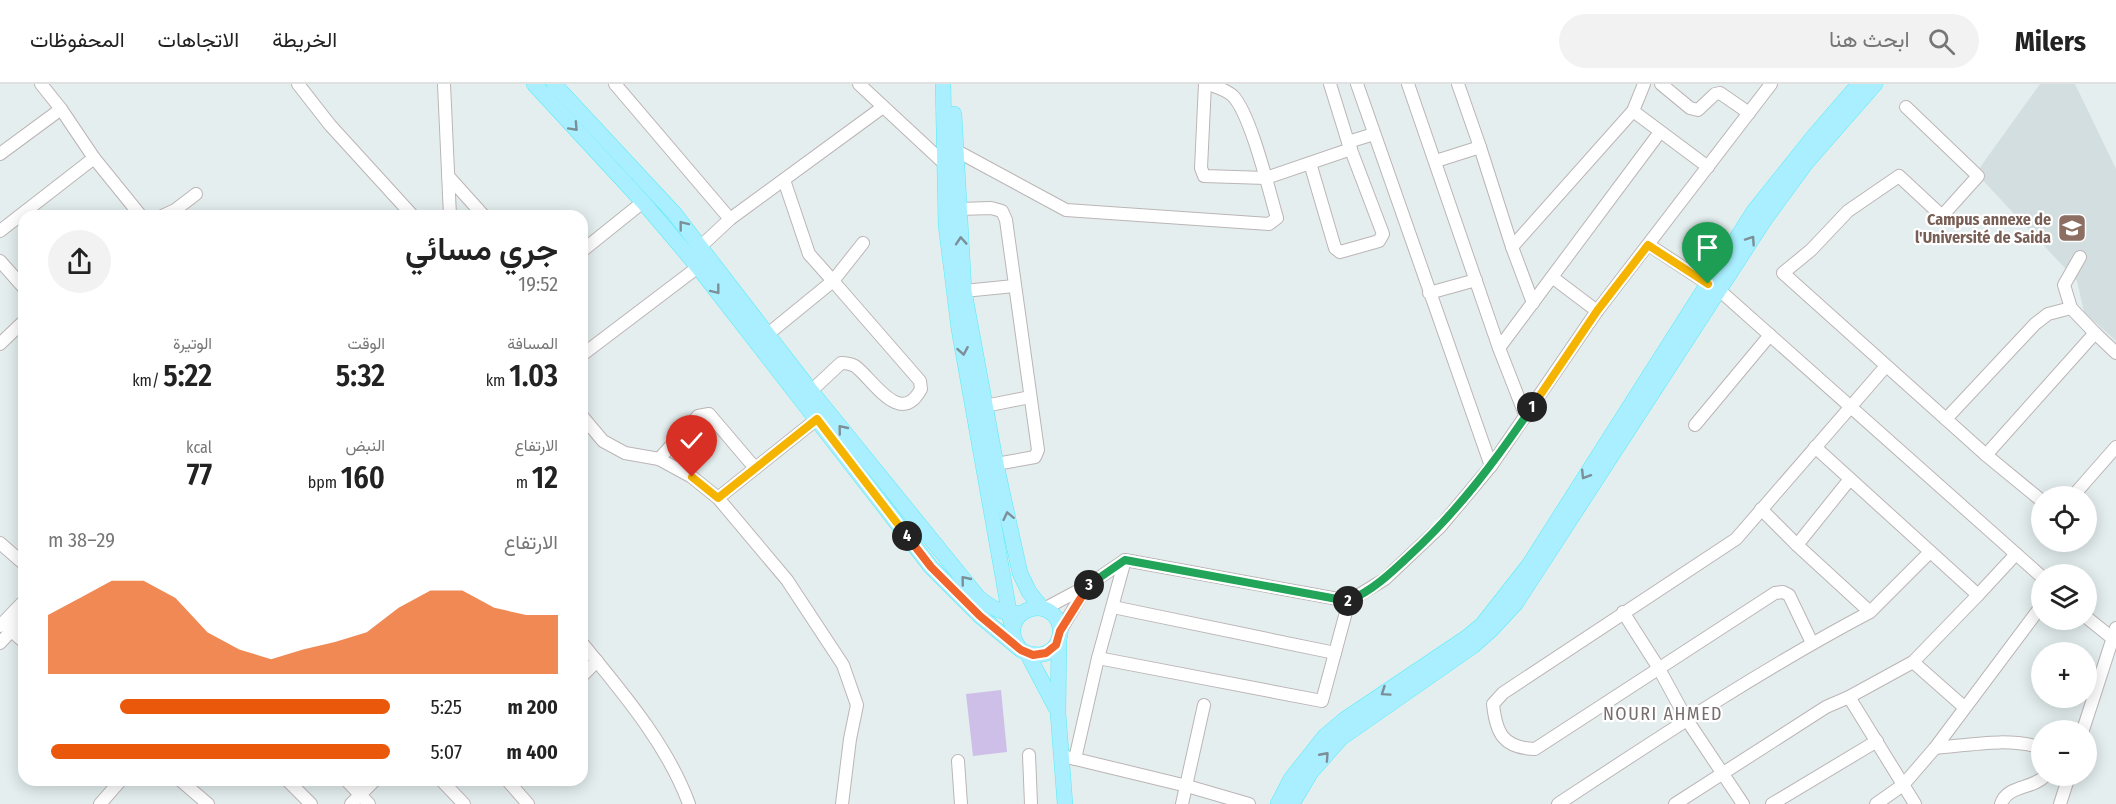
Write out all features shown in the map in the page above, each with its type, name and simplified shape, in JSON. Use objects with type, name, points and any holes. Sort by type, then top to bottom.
[{"type":"main road","points":[[534,84],[643,202],[698,267],[931,567],[980,616],[1020,646],[1040,655],[1052,650],[1060,635]]},
{"type":"main road","points":[[943,84],[946,225],[959,328],[1016,614],[1013,628],[1020,646],[1058,713]]},
{"type":"main road","points":[[953,84],[964,291],[996,464],[1020,573],[1029,592],[1043,609],[1057,620],[1060,635],[1058,713],[1069,758],[1065,804]]},
{"type":"main road","points":[[1292,804],[1311,772],[1341,738],[1473,646],[1516,603],[1713,287],[1754,211],[1859,84]]},
{"type":"main road","points":[[1278,804],[1291,779],[1325,736],[1376,698],[1466,638],[1495,610],[1529,565],[1713,287],[1806,163],[1875,84]]},
{"type":"main road","points":[[557,85],[674,213],[811,391],[978,597],[996,610],[1016,614],[1031,608],[1043,609]]},
{"type":"street","points":[[41,84],[94,158],[136,210]]},
{"type":"street","points":[[298,84],[330,125],[408,210]]},
{"type":"street","points":[[444,84],[450,210]]},
{"type":"street","points":[[615,84],[730,219]]},
{"type":"street","points":[[859,84],[945,164]]},
{"type":"street","points":[[955,150],[1066,210],[1269,224],[1277,218],[1266,178],[1241,107],[1231,94],[1206,84],[1202,173],[1204,176],[1266,178],[1310,163],[1374,134]]},
{"type":"street","points":[[1310,163],[1335,248],[1341,252],[1379,241],[1383,234],[1349,146],[1330,84]]},
{"type":"street","points":[[1357,84],[1491,466]]},
{"type":"street","points":[[1408,84],[1499,348],[1526,417]]},
{"type":"street","points":[[1458,84],[1533,303]]},
{"type":"street","points":[[1512,247],[1633,111],[1644,84]]},
{"type":"street","points":[[1661,84],[1690,108],[1698,110],[1715,94],[1720,93],[1749,113]]},
{"type":"street","points":[[1043,609],[1087,586],[1125,560],[1349,601],[1385,579],[1440,527],[1491,466],[1597,311],[1771,84]]},
{"type":"street","points":[[700,247],[730,219],[883,107]]},
{"type":"street","points":[[1906,107],[1978,176],[1942,216],[1899,176],[1848,211],[1811,250],[1783,273],[1986,455],[2031,492]]},
{"type":"street","points":[[2,147],[61,109]]},
{"type":"street","points":[[1633,111],[1708,167]]},
{"type":"street","points":[[1499,348],[1660,132]]},
{"type":"street","points":[[1436,161],[1480,147]]},
{"type":"street","points":[[27,210],[94,158]]},
{"type":"street","points":[[448,176],[479,210]]},
{"type":"street","points":[[784,180],[809,254],[920,381],[921,389],[913,400],[903,403],[890,401],[855,366],[841,363],[811,391]]},
{"type":"street","points":[[181,210],[196,194]]},
{"type":"street","points":[[588,246],[643,202]]},
{"type":"street","points":[[959,208],[991,208],[1002,211],[1006,220],[1038,440],[1035,457],[996,464]]},
{"type":"street","points":[[0,231],[18,217]]},
{"type":"street","points":[[768,334],[832,281],[862,243]]},
{"type":"street","points":[[1648,245],[1713,287],[2031,567]]},
{"type":"street","points":[[2080,257],[2064,285],[2071,308],[2116,353]]},
{"type":"street","points":[[0,261],[6,275]]},
{"type":"street","points":[[588,350],[698,267]]},
{"type":"street","points":[[1552,277],[1597,311]]},
{"type":"street","points":[[1430,293],[1476,280]]},
{"type":"street","points":[[964,291],[1014,286]]},
{"type":"street","points":[[1946,419],[2035,324],[2048,314],[2071,308]]},
{"type":"street","points":[[0,344],[18,327]]},
{"type":"street","points":[[1986,455],[2095,333]]},
{"type":"street","points":[[1695,425],[1770,335]]},
{"type":"street","points":[[1812,643],[1789,595],[1783,592],[1775,593],[1534,749],[1521,748],[1509,743],[1495,724],[1493,704],[1503,693],[1736,539],[1886,366]]},
{"type":"street","points":[[985,406],[1030,397]]},
{"type":"street","points":[[659,459],[698,416],[709,414],[755,468]]},
{"type":"street","points":[[718,498],[817,419]]},
{"type":"street","points":[[588,423],[603,441],[625,453],[659,459],[692,477],[718,498],[787,580],[843,665],[857,705],[850,739],[842,804]]},
{"type":"street","points":[[1815,447],[1978,596]]},
{"type":"street","points":[[2082,486],[2116,447]]},
{"type":"street","points":[[1797,545],[1850,479]]},
{"type":"street","points":[[1761,509],[1870,612]]},
{"type":"street","points":[[0,543],[18,559]]},
{"type":"street","points":[[1558,804],[1687,720],[1812,643],[1870,612],[1930,552]]},
{"type":"street","points":[[1675,804],[1826,707],[1913,662],[2016,554]]},
{"type":"street","points":[[1125,560],[1069,758],[1187,786],[1249,804]]},
{"type":"street","points":[[1060,635],[1087,586]]},
{"type":"street","points":[[1098,658],[1322,701],[1349,601]]},
{"type":"street","points":[[1113,607],[1335,653]]},
{"type":"street","points":[[0,643],[5,627],[18,609]]},
{"type":"street","points":[[1623,612],[1659,667],[1687,720],[1743,804]]},
{"type":"street","points":[[1876,804],[1903,785],[1935,748],[2031,619]]},
{"type":"street","points":[[2086,720],[2115,636],[2097,624]]},
{"type":"street","points":[[5,627],[18,637]]},
{"type":"street","points":[[588,650],[621,691],[662,750],[682,785],[689,804]]},
{"type":"street","points":[[588,670],[597,661]]},
{"type":"street","points":[[1913,662],[1964,707]]},
{"type":"street","points":[[1849,697],[1915,804]]},
{"type":"street","points":[[1182,804],[1204,705]]},
{"type":"street","points":[[1772,804],[1877,741]]},
{"type":"street","points":[[1935,748],[2002,742],[2031,745]]},
{"type":"street","points":[[1029,755],[1031,804]]},
{"type":"street","points":[[958,761],[961,804]]},
{"type":"street","points":[[2001,804],[2007,795],[2031,784]]},
{"type":"street","points":[[100,804],[116,786]]},
{"type":"street","points":[[187,786],[208,804]]},
{"type":"street","points":[[293,786],[311,804]]},
{"type":"street","points":[[369,786],[356,799],[369,804]]},
{"type":"street","points":[[447,786],[464,804]]},
{"type":"street","points":[[512,786],[528,804]]},
{"type":"street","points":[[2060,804],[2066,786]]},
{"type":"shaded area","name":"Campus annexe de l'Université de Saida","points":[[2040,84],[2075,84],[2116,169],[2116,341],[2084,312],[2077,281],[1976,173]]},
{"type":"shaded area","points":[[1001,690],[1007,752],[973,756],[966,694]]},
{"type":"place","name":"Campus annexe de l'Université de Saida","points":[[2072,228]]},
{"type":"district","name":"NOURI AHMED","points":[[1663,714]]},
{"type":"route","points":[[692,477],[718,498],[817,419],[931,567],[980,616],[1027,654],[1040,655],[1052,650],[1059,639],[1060,631],[1087,586],[1125,560],[1349,601],[1385,579],[1440,527],[1491,466],[1597,311],[1648,245],[1708,284]]}]
